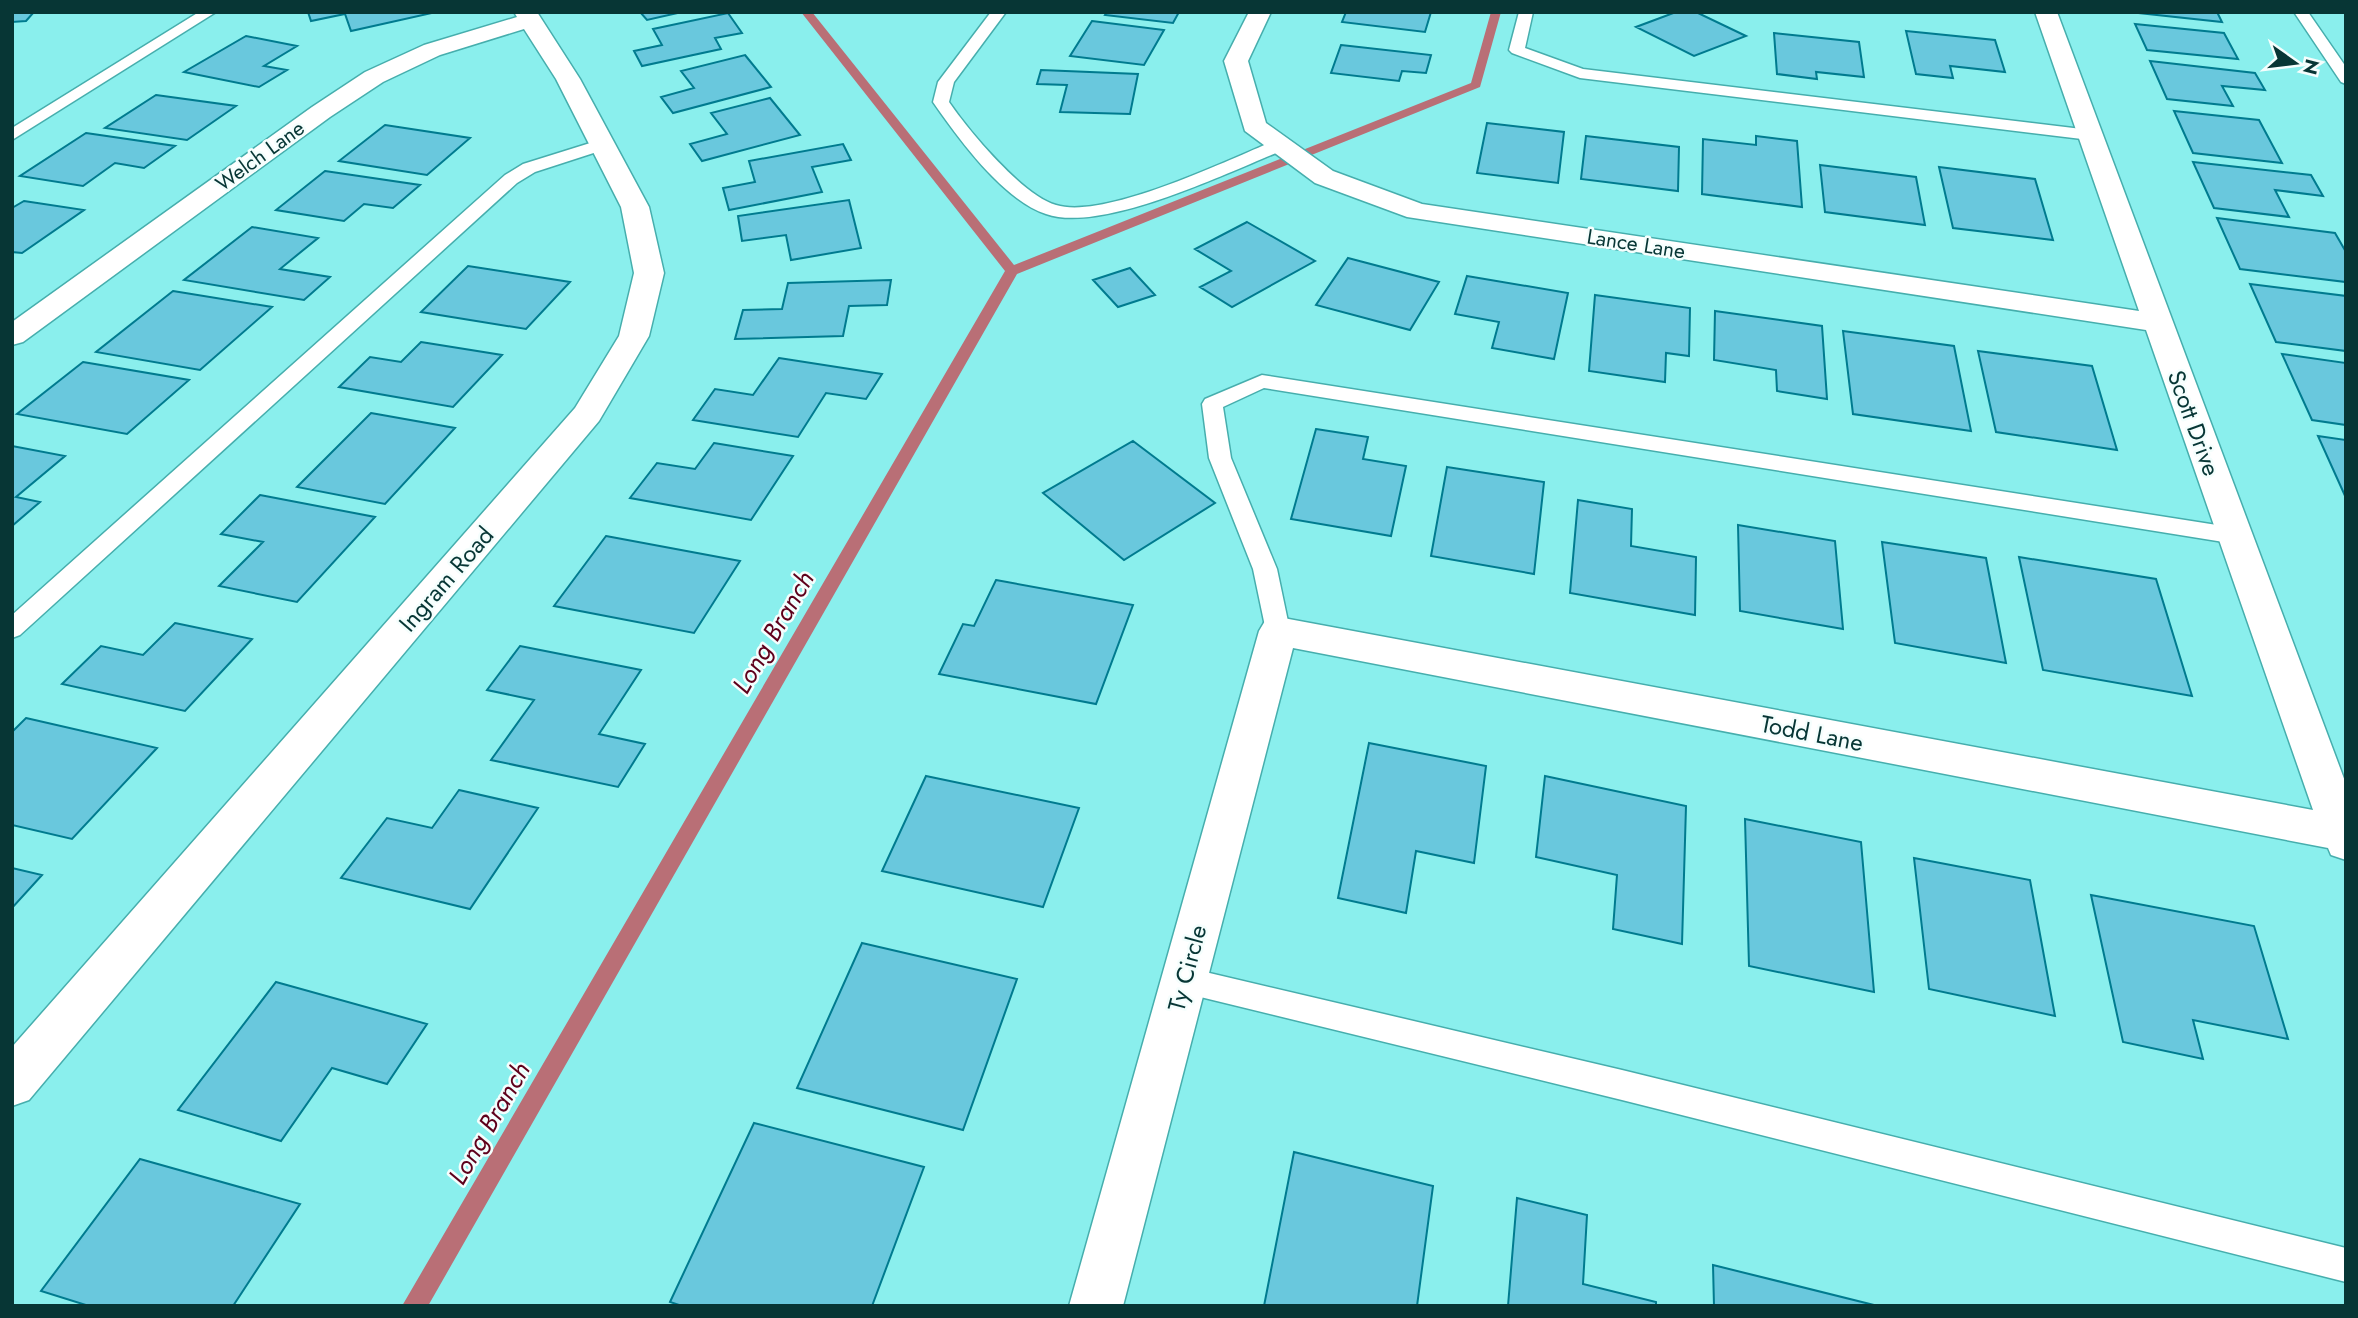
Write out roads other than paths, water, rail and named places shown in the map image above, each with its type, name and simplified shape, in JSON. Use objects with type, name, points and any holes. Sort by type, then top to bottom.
[{"type":"street","name":"Lance Lane","points":[[1260,12],[1236,61],[1254,126],[1324,177],[1417,211],[2158,323]]},
{"type":"street","name":"Scott Drive","points":[[2046,12],[2345,837]]},
{"type":"street","name":"Ingram Road","points":[[12,1083],[588,414],[634,336],[649,273],[635,207],[568,79],[527,16]]},
{"type":"street","name":"Welch Lane","points":[[12,336],[321,112],[374,77],[432,50],[527,16]]},
{"type":"street","name":"Todd Lane","points":[[1278,631],[2345,837]]},
{"type":"street","name":"Ty Circle","points":[[1096,1306],[1278,631]]},
{"type":"lane","points":[[12,135],[209,12]]},
{"type":"lane","points":[[999,12],[946,82],[941,102],[954,122],[1029,199],[1053,211],[1088,213],[1118,207],[1280,145]]},
{"type":"lane","points":[[1526,12],[1517,50],[1580,73],[2090,135]]},
{"type":"lane","points":[[2301,12],[2346,79]]},
{"type":"lane","points":[[12,629],[511,178],[529,168],[603,144]]},
{"type":"lane","points":[[1278,631],[1265,569],[1220,458],[1212,404],[1262,381],[2236,537]]},
{"type":"lane","points":[[1184,980],[1622,1085],[2346,1265]]},
{"type":"waterway","name":"Long Branch","points":[[806,12],[1012,271]]},
{"type":"waterway","points":[[1012,271],[1476,85],[1496,12]]},
{"type":"waterway","name":"Long Branch","points":[[414,1306],[1012,271]]}]
